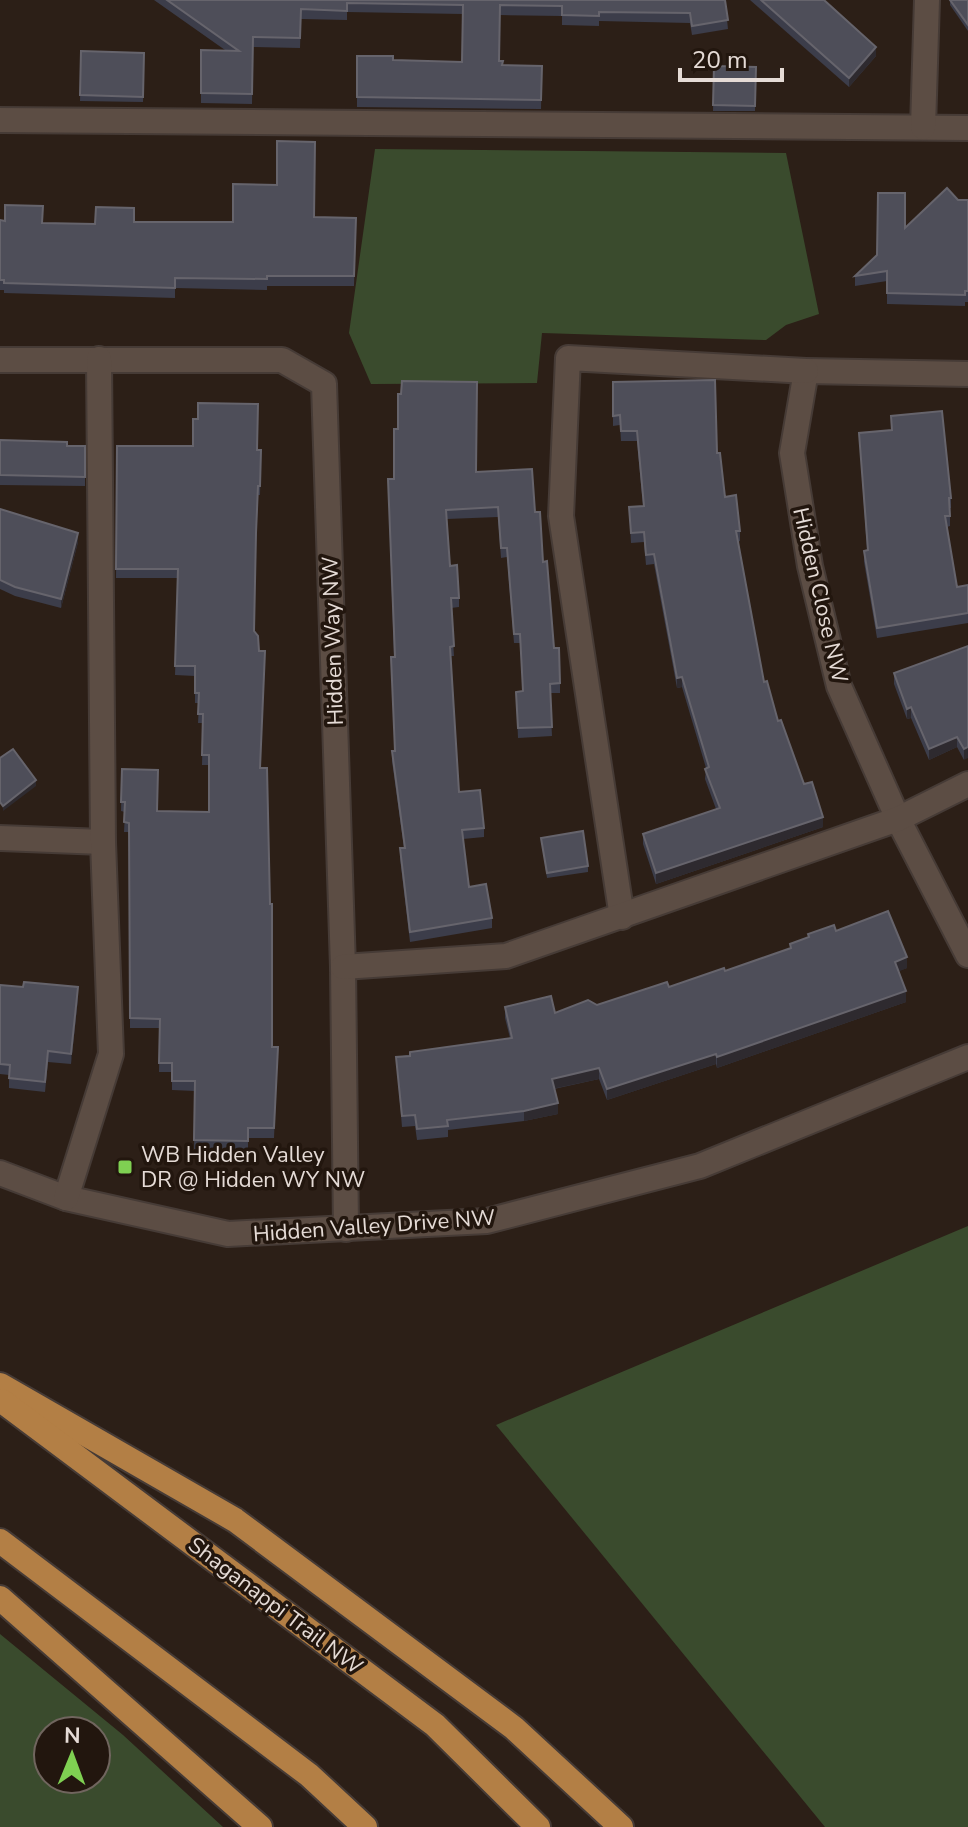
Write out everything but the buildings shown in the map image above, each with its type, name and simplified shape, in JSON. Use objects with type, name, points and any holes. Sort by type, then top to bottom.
[{"type":"main road","points":[[0,1385],[235,1520],[514,1728],[621,1827]]},
{"type":"main road","name":"Shaganappi Trail NW","points":[[0,1399],[435,1725],[538,1827]]},
{"type":"main road","points":[[0,1541],[309,1775],[365,1827]]},
{"type":"main road","points":[[0,1598],[260,1827]]},
{"type":"street","points":[[923,127],[927,0]]},
{"type":"street","points":[[0,120],[968,128]]},
{"type":"street","points":[[622,917],[561,516],[568,358],[806,371],[968,374]]},
{"type":"street","points":[[66,1198],[111,1054],[103,842],[99,359]]},
{"type":"street","name":"Hidden Way NW","points":[[0,360],[282,360],[324,384],[343,967],[346,1229]]},
{"type":"street","name":"Hidden Close NW","points":[[806,371],[792,453],[810,566],[839,686],[898,819],[968,955]]},
{"type":"street","points":[[343,967],[506,956],[898,819],[968,784]]},
{"type":"street","points":[[0,838],[103,842]]},
{"type":"street","name":"Hidden Valley Drive NW","points":[[0,1173],[66,1198],[228,1234],[487,1221],[700,1166],[968,1057]]},
{"type":"green space","points":[[375,149],[786,153],[819,314],[786,325],[766,340],[542,333],[537,383],[371,384],[349,333]]},
{"type":"green space","points":[[968,1226],[968,1827],[825,1827],[496,1425]]},
{"type":"green space","points":[[0,1634],[99,1715],[32,1715],[32,1795],[112,1795],[112,1726],[223,1827],[0,1827]]},
{"type":"place","name":"WB Hidden Valley DR @ Hidden WY NW","points":[[125,1167]]}]
